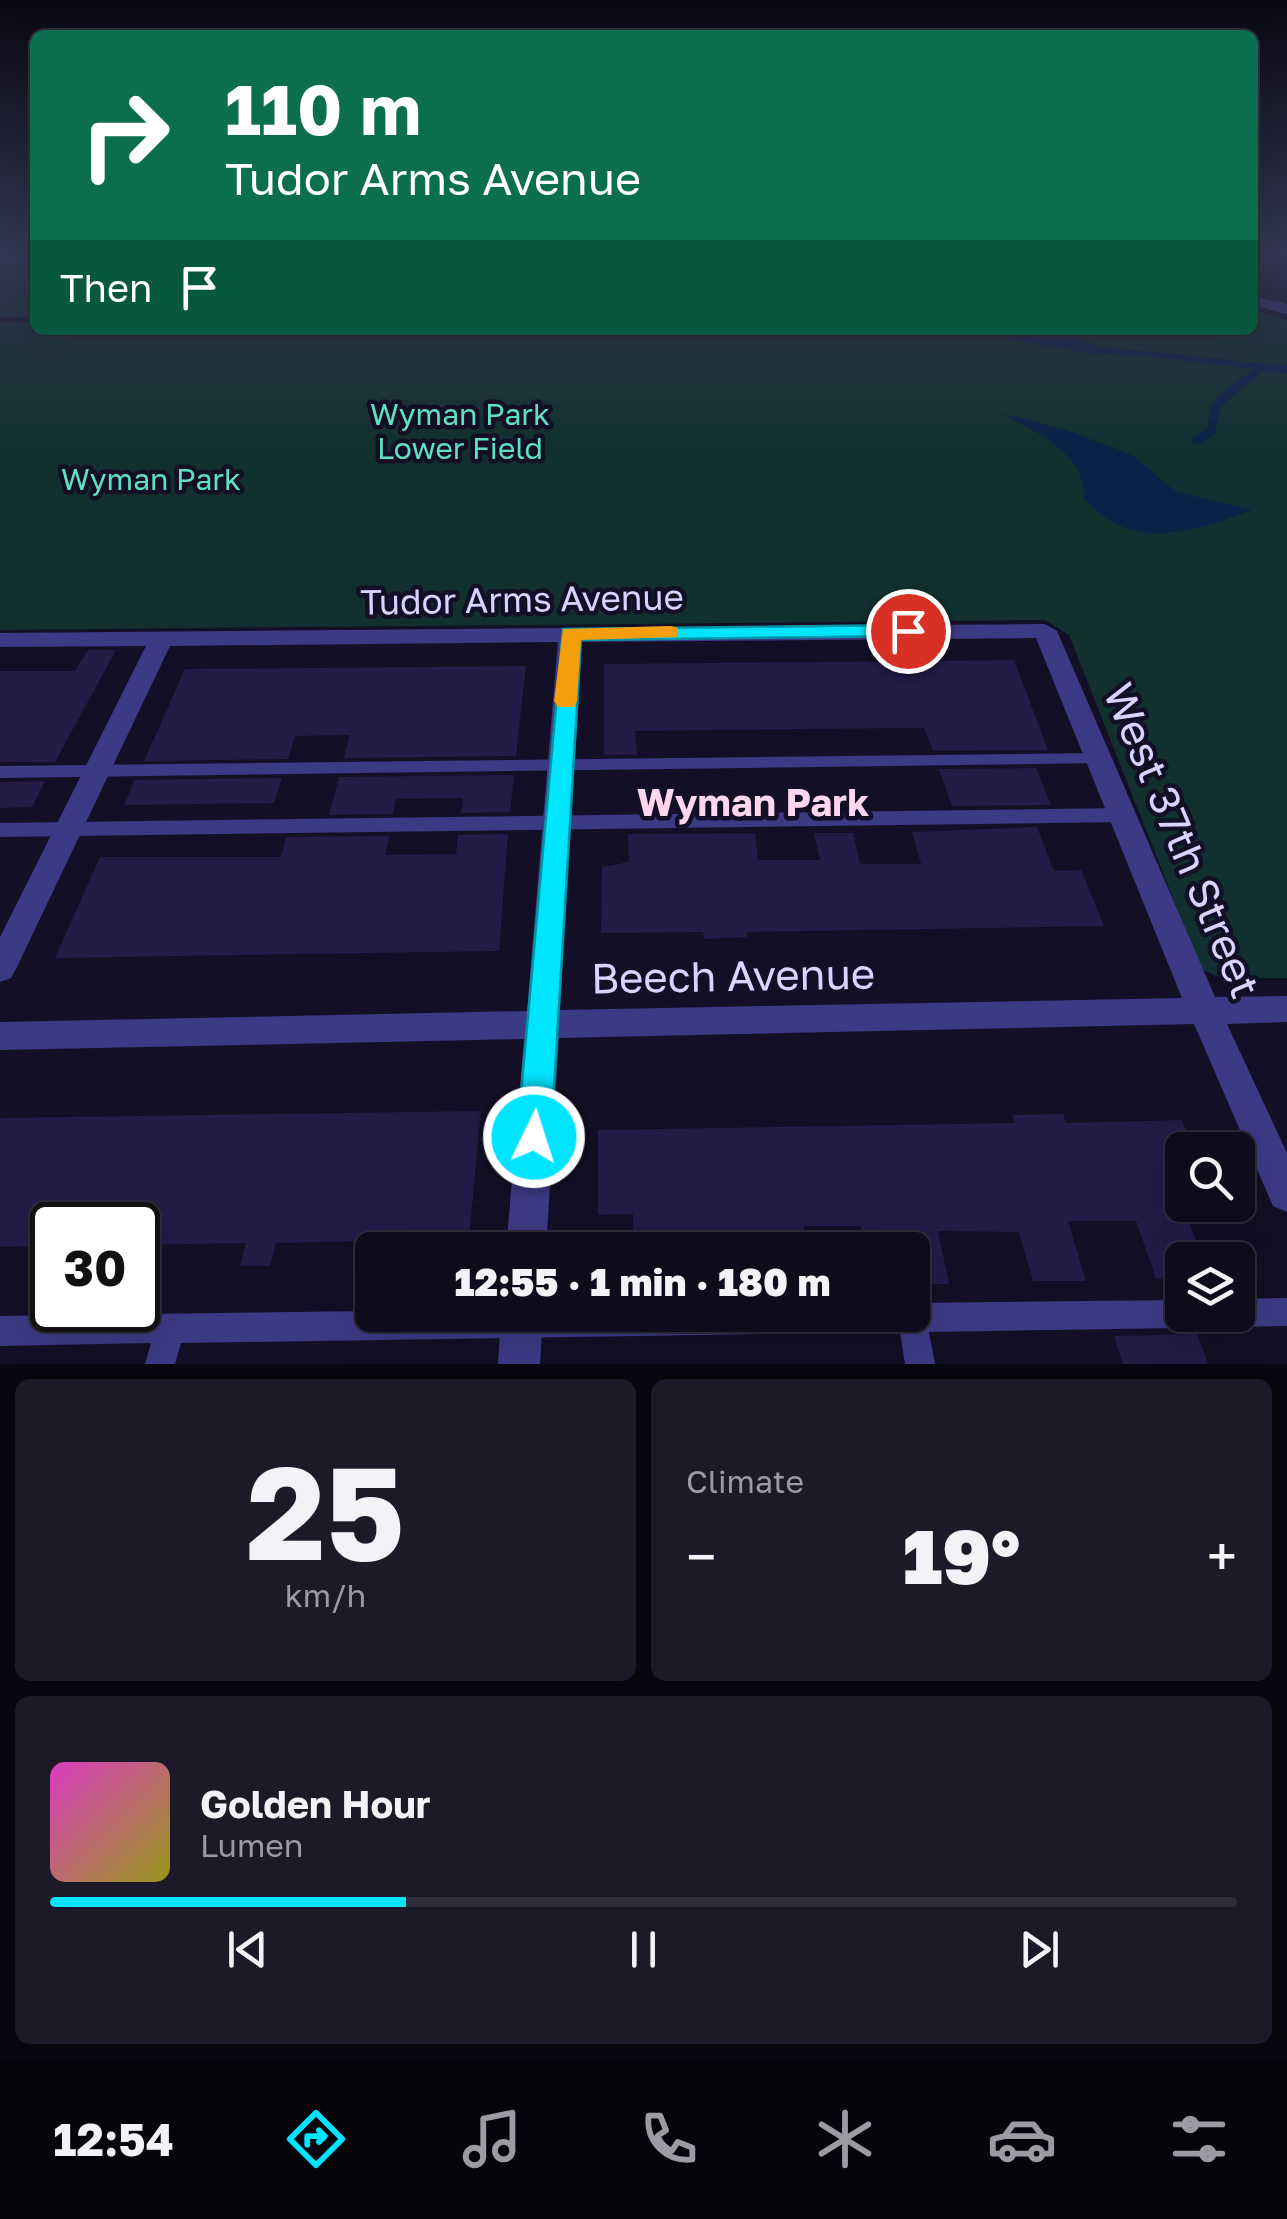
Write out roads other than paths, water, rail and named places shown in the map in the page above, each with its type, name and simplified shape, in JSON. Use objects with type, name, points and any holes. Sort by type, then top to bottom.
[{"type":"street","name":"Tudor Arms Avenue","points":[[0,640],[1045,631]]},
{"type":"street","name":"West 37th Street","points":[[1045,631],[1204,1010],[1287,1194]]},
{"type":"street","points":[[527,1232],[571,633]]},
{"type":"street","points":[[0,969],[161,639]]},
{"type":"street","name":"Beech Avenue","points":[[0,1036],[1287,1009]]},
{"type":"lane","points":[[0,772],[1098,759]]},
{"type":"lane","points":[[0,830],[1121,815]]},
{"type":"lane","points":[[1255,1313],[1287,1312]]},
{"type":"lane","points":[[930,1319],[1165,1314]]},
{"type":"lane","points":[[160,1364],[170,1329]]},
{"type":"lane","points":[[0,1331],[573,1332]]},
{"type":"lane","points":[[914,1332],[920,1364]]},
{"type":"water","points":[[985,335],[1070,335],[1099,347],[1287,366],[1287,374],[1148,356],[1091,353]]},
{"type":"water","points":[[1001,413],[1067,430],[1132,455],[1176,492],[1252,510],[1208,525],[1163,533],[1121,526],[1084,498],[1076,468],[1056,445]]},
{"type":"waterway","points":[[1232,390],[1264,367]]},
{"type":"waterway","points":[[1197,439],[1211,432],[1216,406],[1232,390]]},
{"type":"district","name":"Wyman Park","points":[[753,801]]},
{"type":"park label","name":"Wyman Park Lower Field","points":[[460,431]]}]
